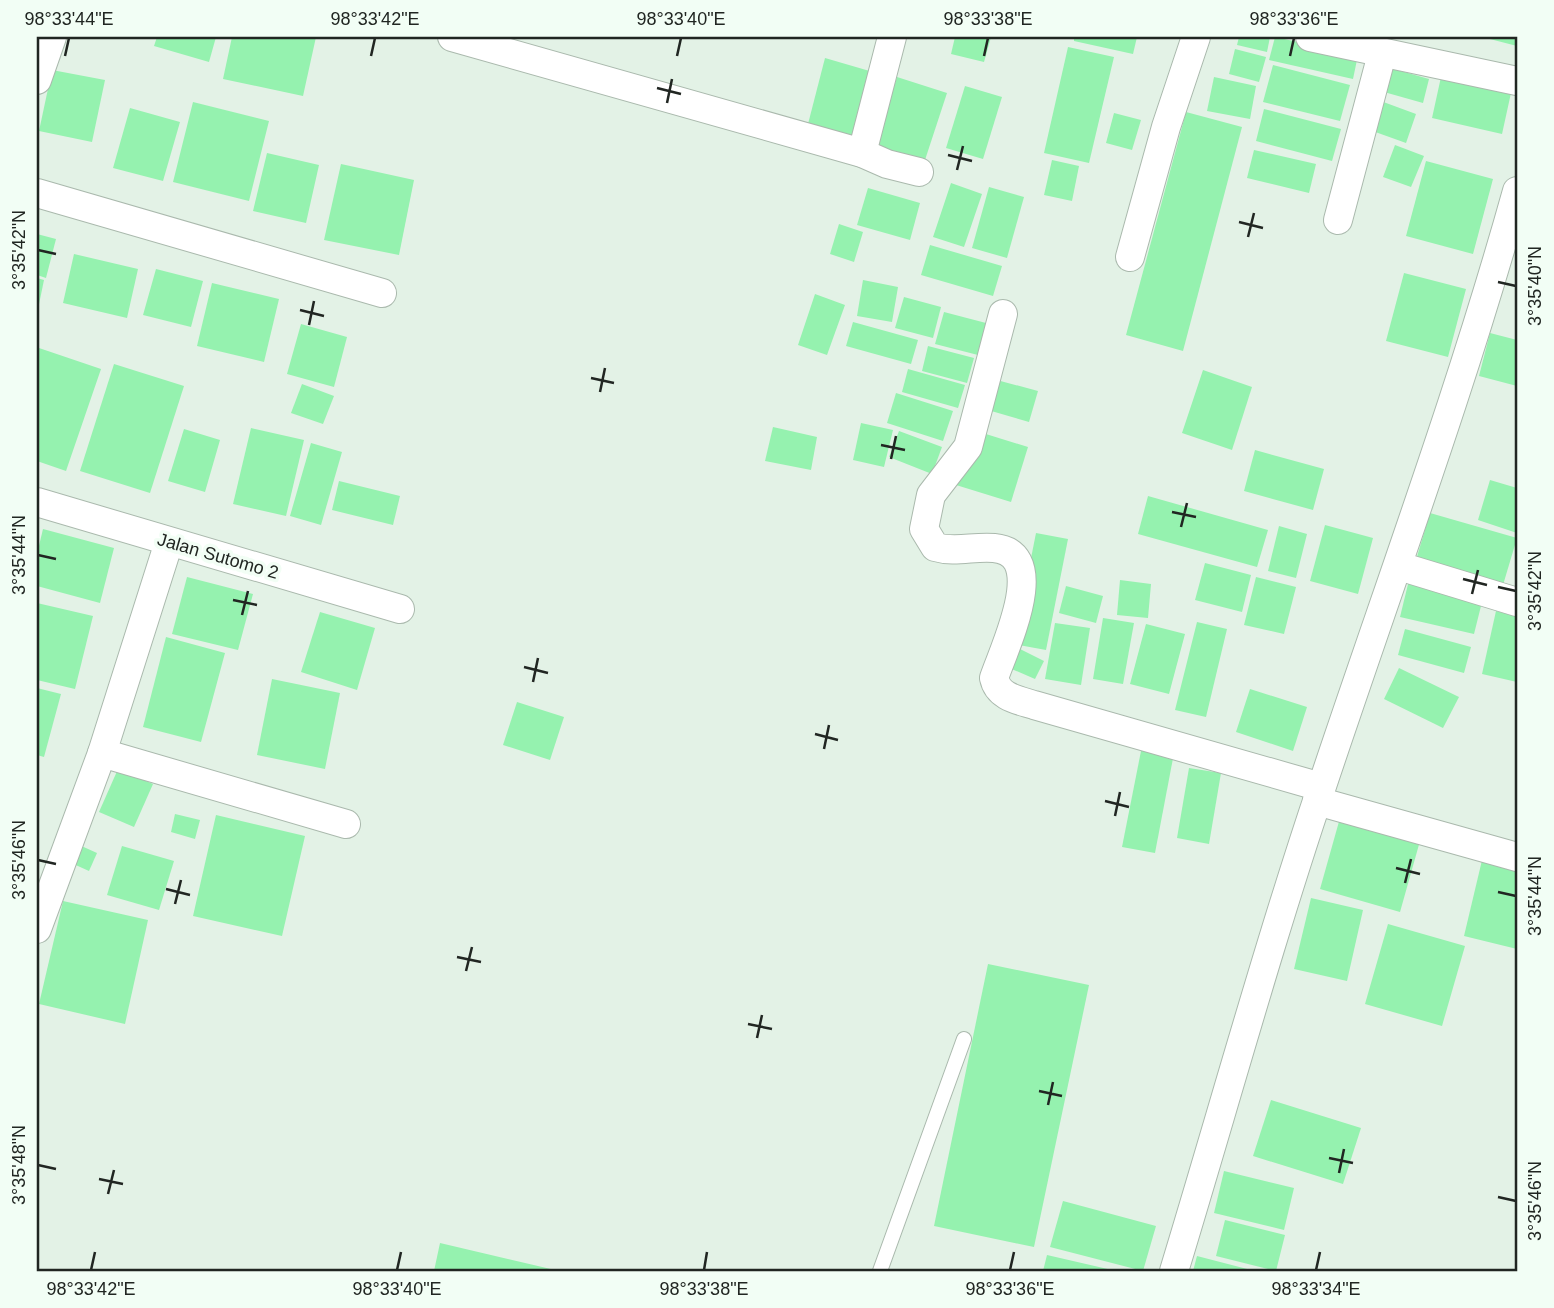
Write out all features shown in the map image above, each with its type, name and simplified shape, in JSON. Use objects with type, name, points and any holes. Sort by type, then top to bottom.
[{"type":"street","points":[[37,80],[52,37]]},
{"type":"street","points":[[452,37],[862,153],[887,164],[919,172]]},
{"type":"street","points":[[862,153],[892,37]]},
{"type":"street","points":[[1130,257],[1166,127],[1196,37]]},
{"type":"street","points":[[1310,37],[1517,81]]},
{"type":"street","points":[[1338,220],[1382,54]]},
{"type":"street","points":[[1174,1271],[1319,794],[1399,566],[1492,282],[1517,191]]},
{"type":"street","points":[[37,193],[382,293]]},
{"type":"street","points":[[1003,314],[968,447],[931,495],[924,529],[935,547],[948,550],[994,548],[1013,556],[1021,568],[1023,589],[994,678],[997,688],[1007,696],[1034,705],[1517,857]]},
{"type":"street","name":"Jalan Sutomo 2","points":[[37,502],[400,609]]},
{"type":"street","points":[[37,929],[102,753],[169,542]]},
{"type":"street","points":[[1399,566],[1517,602]]},
{"type":"street","points":[[102,753],[346,824]]},
{"type":"lane","points":[[880,1271],[964,1039]]},
{"type":"building","points":[[157,37],[216,37],[209,62],[154,46]]},
{"type":"building","points":[[232,37],[316,37],[303,96],[223,79]]},
{"type":"building","points":[[955,37],[991,37],[984,62],[951,54]]},
{"type":"building","points":[[1074,37],[1137,37],[1133,54],[1074,41]]},
{"type":"building","points":[[1239,37],[1270,37],[1267,52],[1237,45]]},
{"type":"building","points":[[1275,37],[1358,55],[1353,79],[1269,60]]},
{"type":"building","points":[[1517,37],[1517,46],[1486,38]]},
{"type":"building","points":[[1068,47],[1114,57],[1089,163],[1044,153]]},
{"type":"building","points":[[1235,49],[1266,57],[1259,82],[1229,74]]},
{"type":"building","points":[[825,58],[873,72],[855,137],[808,124]]},
{"type":"building","points":[[1273,65],[1350,85],[1340,121],[1263,102]]},
{"type":"building","points":[[1390,68],[1429,79],[1423,103],[1384,92]]},
{"type":"building","points":[[52,70],[105,80],[92,142],[39,131]]},
{"type":"building","points":[[897,77],[947,93],[924,163],[875,147]]},
{"type":"building","points":[[1214,77],[1256,86],[1250,119],[1207,111]]},
{"type":"building","points":[[1441,77],[1511,93],[1502,134],[1432,118]]},
{"type":"building","points":[[965,86],[1002,97],[983,159],[946,148]]},
{"type":"building","points":[[1378,100],[1416,114],[1406,143],[1367,129]]},
{"type":"building","points":[[193,102],[269,121],[249,201],[173,182]]},
{"type":"building","points":[[130,108],[180,122],[163,181],[113,168]]},
{"type":"building","points":[[1264,109],[1341,129],[1332,161],[1256,141]]},
{"type":"building","points":[[1186,112],[1242,127],[1183,351],[1126,335]]},
{"type":"building","points":[[1114,113],[1141,120],[1132,150],[1106,143]]},
{"type":"building","points":[[1395,145],[1424,156],[1411,187],[1383,177]]},
{"type":"building","points":[[1254,150],[1316,164],[1309,193],[1247,178]]},
{"type":"building","points":[[267,153],[319,165],[306,223],[253,211]]},
{"type":"building","points":[[1052,160],[1079,166],[1072,201],[1044,195]]},
{"type":"building","points":[[1426,161],[1493,179],[1473,254],[1406,236]]},
{"type":"building","points":[[341,164],[414,180],[399,255],[324,240]]},
{"type":"building","points":[[951,183],[982,194],[964,247],[933,237]]},
{"type":"building","points":[[989,187],[1024,197],[1007,258],[972,248]]},
{"type":"building","points":[[868,188],[920,203],[910,240],[857,225]]},
{"type":"building","points":[[839,224],[863,232],[854,262],[830,254]]},
{"type":"building","points":[[37,234],[56,239],[46,278],[37,275]]},
{"type":"building","points":[[930,245],[1002,266],[993,296],[921,275]]},
{"type":"building","points":[[74,254],[138,269],[127,318],[63,303]]},
{"type":"building","points":[[156,269],[203,281],[191,327],[143,315]]},
{"type":"building","points":[[1404,273],[1466,289],[1448,357],[1386,341]]},
{"type":"building","points":[[37,278],[44,280],[38,309],[37,309]]},
{"type":"building","points":[[863,280],[898,287],[892,322],[857,316]]},
{"type":"building","points":[[212,283],[279,299],[264,362],[197,346]]},
{"type":"building","points":[[815,294],[845,305],[827,355],[798,345]]},
{"type":"building","points":[[904,297],[941,307],[933,338],[895,328]]},
{"type":"building","points":[[944,312],[986,323],[978,355],[935,344]]},
{"type":"building","points":[[853,322],[918,340],[911,364],[846,346]]},
{"type":"building","points":[[301,324],[347,337],[334,387],[287,374]]},
{"type":"building","points":[[1490,333],[1517,340],[1517,386],[1479,376]]},
{"type":"building","points":[[928,346],[974,358],[967,383],[922,371]]},
{"type":"building","points":[[39,348],[101,369],[66,471],[37,461]]},
{"type":"building","points":[[114,364],[184,386],[150,493],[80,471]]},
{"type":"building","points":[[908,369],[965,385],[958,408],[902,392]]},
{"type":"building","points":[[1203,370],[1252,387],[1232,450],[1182,433]]},
{"type":"building","points":[[982,376],[1038,391],[1029,422],[974,406]]},
{"type":"building","points":[[302,384],[334,396],[323,424],[291,413]]},
{"type":"building","points":[[896,393],[953,411],[943,441],[887,423]]},
{"type":"building","points":[[861,423],[893,430],[884,467],[853,460]]},
{"type":"building","points":[[773,427],[817,437],[811,470],[765,461]]},
{"type":"building","points":[[251,428],[304,440],[286,516],[233,504]]},
{"type":"building","points":[[184,429],[220,440],[205,492],[168,481]]},
{"type":"building","points":[[973,430],[1028,447],[1011,502],[956,485]]},
{"type":"building","points":[[899,431],[942,447],[932,474],[889,457]]},
{"type":"building","points":[[311,443],[342,452],[321,525],[290,516]]},
{"type":"building","points":[[1255,450],[1324,469],[1313,510],[1244,491]]},
{"type":"building","points":[[1490,480],[1517,488],[1517,533],[1478,520]]},
{"type":"building","points":[[339,481],[400,496],[393,525],[332,510]]},
{"type":"building","points":[[1148,496],[1268,530],[1257,567],[1138,534]]},
{"type":"building","points":[[1430,513],[1517,538],[1503,585],[1416,560]]},
{"type":"building","points":[[1325,525],[1373,538],[1358,594],[1310,581]]},
{"type":"building","points":[[1279,526],[1307,534],[1296,578],[1268,571]]},
{"type":"building","points":[[43,529],[114,548],[100,603],[37,586],[37,554]]},
{"type":"building","points":[[1036,533],[1068,539],[1046,650],[1014,644]]},
{"type":"building","points":[[1205,563],[1251,575],[1242,612],[1195,600]]},
{"type":"building","points":[[187,577],[253,594],[238,650],[172,634]]},
{"type":"building","points":[[1256,577],[1296,587],[1284,634],[1244,625]]},
{"type":"building","points":[[1120,580],[1151,584],[1148,618],[1117,615]]},
{"type":"building","points":[[1409,580],[1483,598],[1474,634],[1400,617]]},
{"type":"building","points":[[1066,586],[1103,596],[1096,623],[1059,613]]},
{"type":"building","points":[[37,603],[93,616],[75,689],[37,680]]},
{"type":"building","points":[[1496,611],[1517,616],[1517,682],[1482,674]]},
{"type":"building","points":[[320,612],[375,628],[357,690],[301,672]]},
{"type":"building","points":[[1103,618],[1134,623],[1123,684],[1093,679]]},
{"type":"building","points":[[1197,622],[1227,629],[1206,717],[1175,710]]},
{"type":"building","points":[[1055,623],[1090,628],[1081,685],[1045,679]]},
{"type":"building","points":[[1146,624],[1185,634],[1169,694],[1130,684]]},
{"type":"building","points":[[1405,629],[1471,647],[1464,673],[1398,655]]},
{"type":"building","points":[[166,637],[225,653],[201,742],[143,727]]},
{"type":"building","points":[[1016,647],[1044,661],[1035,679],[1007,667]]},
{"type":"building","points":[[1399,668],[1459,697],[1443,728],[1384,699]]},
{"type":"building","points":[[272,679],[340,693],[325,769],[257,755]]},
{"type":"building","points":[[37,688],[61,694],[44,757],[37,755]]},
{"type":"building","points":[[1250,689],[1307,707],[1293,751],[1236,732]]},
{"type":"building","points":[[517,702],[564,717],[550,760],[503,745]]},
{"type":"building","points":[[1142,746],[1174,753],[1155,853],[1122,847]]},
{"type":"building","points":[[1189,768],[1221,773],[1209,844],[1177,838]]},
{"type":"building","points":[[118,769],[153,784],[134,827],[99,812]]},
{"type":"building","points":[[175,814],[200,820],[195,839],[171,832]]},
{"type":"building","points":[[216,815],[305,836],[282,936],[193,916]]},
{"type":"building","points":[[1340,818],[1420,841],[1400,912],[1320,889]]},
{"type":"building","points":[[77,844],[97,853],[89,871],[69,862]]},
{"type":"building","points":[[122,846],[174,861],[159,910],[107,895]]},
{"type":"building","points":[[1483,856],[1517,864],[1517,949],[1464,936]]},
{"type":"building","points":[[1311,898],[1363,910],[1347,981],[1294,969]]},
{"type":"building","points":[[63,901],[148,920],[125,1024],[39,1004]]},
{"type":"building","points":[[1388,924],[1465,946],[1442,1026],[1365,1004]]},
{"type":"building","points":[[988,964],[1089,985],[1034,1247],[934,1226]]},
{"type":"building","points":[[1271,1100],[1361,1128],[1343,1184],[1253,1156]]},
{"type":"building","points":[[1224,1171],[1294,1188],[1284,1230],[1214,1213]]},
{"type":"building","points":[[1063,1201],[1156,1226],[1143,1271],[1050,1247]]},
{"type":"building","points":[[1225,1220],[1285,1235],[1276,1271],[1216,1256]]},
{"type":"building","points":[[440,1243],[555,1270],[434,1271]]},
{"type":"building","points":[[1047,1255],[1112,1270],[1112,1271],[1043,1271]]},
{"type":"building","points":[[1197,1256],[1251,1270],[1251,1271],[1193,1271]]}]
